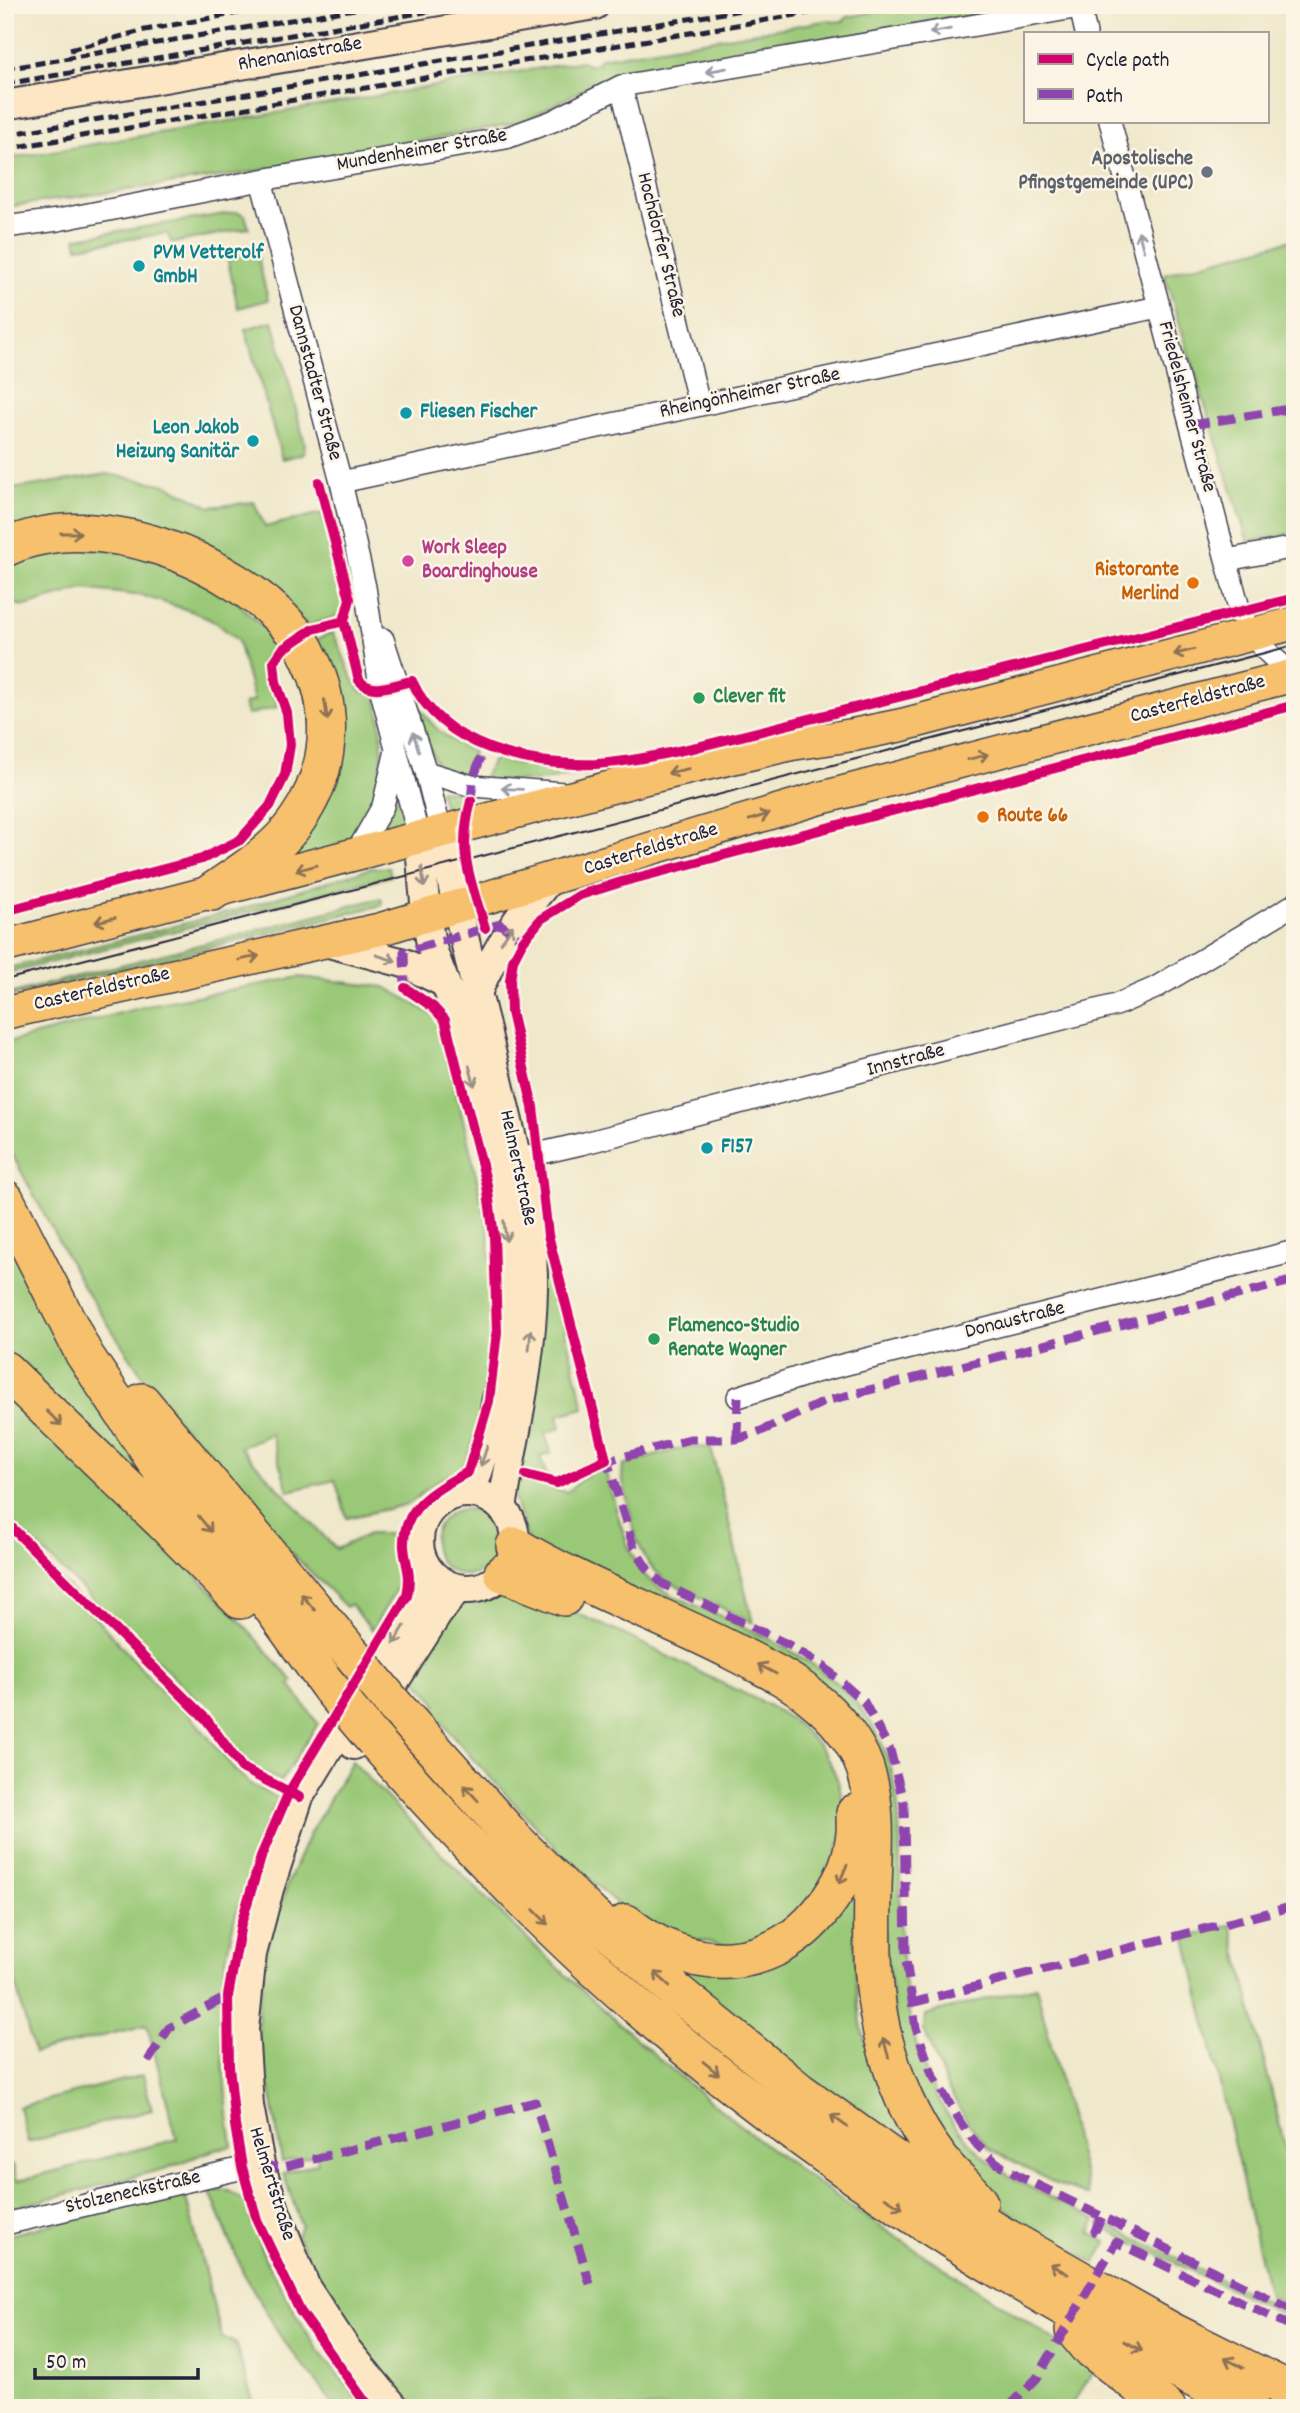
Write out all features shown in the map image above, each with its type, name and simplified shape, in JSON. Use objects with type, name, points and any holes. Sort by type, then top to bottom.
[{"type":"highway","points":[[5,548],[56,533],[101,533],[153,545],[212,567],[257,595],[299,639],[320,678],[327,716],[327,748],[318,783],[298,820],[282,838],[212,892]]},
{"type":"highway","points":[[5,1199],[84,1354],[162,1471],[270,1605],[331,1689],[374,1741],[492,1869],[569,1944],[653,2021],[763,2109],[885,2198],[1051,2302],[1250,2408]]},
{"type":"highway","points":[[40,1266],[182,1453],[396,1707],[508,1833],[555,1881],[678,1993],[820,2106],[995,2231],[1160,2325],[1295,2393]]},
{"type":"highway","points":[[5,1370],[331,1689]]},
{"type":"highway","points":[[509,1559],[546,1588],[784,1706],[808,1723],[828,1743],[852,1784],[855,1807],[854,1840],[845,1872],[834,1894],[816,1918],[794,1938],[767,1952],[734,1961],[710,1961],[663,1948],[644,1937],[620,1917],[555,1881]]},
{"type":"highway","points":[[509,1559],[544,1563],[712,1641],[776,1674],[811,1696],[836,1719],[856,1749],[870,1790],[874,1829],[876,2004],[886,2049],[897,2084],[926,2141],[975,2197],[995,2231]]},
{"type":"highway","points":[[1051,2302],[1087,2346],[1167,2408]]},
{"type":"main road","points":[[5,946],[580,794],[792,744],[902,725],[1295,623]]},
{"type":"main road","name":"Casterfeldstraße","points":[[5,1013],[325,942],[548,881],[817,799],[1294,675]]},
{"type":"street","name":"Rhenaniastraße","points":[[5,105],[595,5]]},
{"type":"street","name":"Mundenheimer Straße","points":[[5,228],[506,138],[553,121],[621,86],[1080,7],[1087,32]]},
{"type":"street","name":"Hochdorfer Straße","points":[[621,86],[699,404]]},
{"type":"street","name":"Friedelsheimer Straße","points":[[1110,122],[1240,612],[1250,635],[1294,675]]},
{"type":"street","name":"Dannstadter Straße","points":[[261,180],[341,482],[365,587],[380,687],[396,747],[430,835]]},
{"type":"street","name":"Rheingönheimer Straße","points":[[341,482],[1158,306]]},
{"type":"street","points":[[1227,559],[1295,547]]},
{"type":"street","name":"Dannstadter Straße","points":[[365,587],[426,772],[430,835]]},
{"type":"street","points":[[355,855],[383,806],[396,747]]},
{"type":"street","points":[[426,772],[472,786],[580,794]]},
{"type":"street","name":"Helmertstraße","points":[[430,835],[442,911],[477,993],[506,1162],[507,1318],[502,1378],[488,1444],[471,1493]]},
{"type":"street","points":[[477,993],[508,930],[548,881]]},
{"type":"street","name":"Innstraße","points":[[506,1162],[1116,1005],[1155,988],[1295,904]]},
{"type":"street","name":"Helmertstraße","points":[[442,911],[431,943],[530,1233],[533,1287],[522,1407],[502,1508]]},
{"type":"street","points":[[325,942],[404,963],[444,983]]},
{"type":"street","name":"Donaustraße","points":[[738,1397],[828,1368],[1295,1251]]},
{"type":"street","points":[[471,1493],[487,1498],[502,1508],[510,1519],[514,1532],[509,1559],[490,1584],[474,1589],[457,1589],[432,1575],[422,1560],[418,1543],[421,1525],[436,1504],[458,1494],[471,1493]]},
{"type":"street","name":"Helmertstraße","points":[[395,2408],[347,2350],[306,2288],[276,2213],[260,2164],[249,2106],[244,2029],[251,1954],[299,1797],[432,1575]]},
{"type":"street","name":"Helmertstraße","points":[[269,1889],[316,1804],[437,1615],[457,1589]]},
{"type":"street","name":"Stolzeneckstraße","points":[[5,2224],[260,2164]]},
{"type":"green space","points":[[910,5],[1013,5],[992,14],[604,78],[522,122],[246,173],[5,207],[5,159],[582,61],[587,65],[596,64],[601,58],[830,20],[843,21],[848,17]]},
{"type":"green space","points":[[237,212],[245,215],[249,228],[172,243],[167,233],[78,247],[76,238]]},
{"type":"green space","points":[[1295,239],[1295,533],[1248,542],[1164,274]]},
{"type":"green space","points":[[255,245],[268,300],[238,308],[226,252]]},
{"type":"green space","points":[[273,321],[305,444],[303,454],[282,459],[245,329]]},
{"type":"green space","points":[[107,474],[167,485],[210,507],[254,502],[265,527],[322,513],[346,605],[340,615],[308,626],[252,575],[5,533],[5,490]]},
{"type":"green space","points":[[127,549],[217,583],[283,646],[267,659],[278,707],[247,715],[244,704],[254,701],[238,641],[217,623],[194,612],[144,596],[84,589],[25,606],[13,604],[5,592],[5,564],[42,550]]},
{"type":"green space","points":[[332,632],[357,686],[362,692],[376,692],[382,741],[378,788],[362,825],[352,838],[342,844],[271,866],[314,813],[314,641]]},
{"type":"green space","points":[[412,697],[438,730],[473,752],[464,779],[437,765]]},
{"type":"green space","points":[[494,758],[551,771],[587,774],[536,781],[482,781]]},
{"type":"green space","points":[[396,785],[408,825],[379,833]]},
{"type":"green space","points":[[439,790],[462,792],[461,811],[446,814]]},
{"type":"green space","points":[[371,868],[389,868],[391,876],[5,974],[5,969],[238,910]]},
{"type":"green space","points":[[381,898],[382,905],[5,998],[5,995]]},
{"type":"green space","points":[[300,977],[385,987],[439,1018],[488,1226],[493,1305],[488,1380],[477,1430],[464,1467],[436,1481],[409,1504],[347,1518],[335,1480],[288,1491],[271,1434],[240,1447],[336,1549],[369,1534],[400,1534],[406,1573],[372,1630],[350,1604],[346,1607],[272,1534],[150,1387],[82,1285],[5,1141],[5,1043],[159,1003]]},
{"type":"green space","points":[[5,1230],[188,1520],[79,1424],[5,1352]]},
{"type":"green space","points":[[543,1242],[584,1408],[558,1415],[561,1428],[545,1433],[551,1453],[540,1457],[552,1489],[567,1492],[592,1471],[605,1470],[629,1547],[646,1577],[670,1594],[756,1632],[804,1659],[826,1674],[863,1712],[886,1753],[896,1790],[902,1961],[914,2037],[926,2074],[943,2107],[965,2138],[994,2165],[1030,2188],[1096,2219],[1090,2233],[1107,2242],[1095,2263],[1019,2219],[978,2189],[901,2070],[860,1742],[528,1542],[513,1495]]},
{"type":"green space","points":[[5,1387],[226,1605],[293,1681],[290,1685],[318,1724],[281,1781],[252,1767],[236,1752],[196,1698],[5,1515]]},
{"type":"green space","points":[[689,1446],[711,1448],[753,1623],[664,1580],[648,1563],[636,1539],[622,1477],[623,1465]]},
{"type":"green space","points":[[460,1509],[474,1509],[486,1514],[495,1523],[500,1542],[498,1555],[491,1566],[474,1575],[460,1575],[448,1570],[439,1561],[434,1549],[434,1535],[439,1523],[448,1514]]},
{"type":"green space","points":[[5,1517],[167,1697],[176,1698],[235,1770],[253,1786],[278,1798],[243,1889],[226,1960],[222,2045],[232,2146],[167,2168],[9,2209],[5,2199],[5,2166],[13,2165],[17,2181],[177,2139],[147,2025],[34,2053],[13,1974],[5,1976]]},
{"type":"green space","points":[[508,1589],[561,1607],[638,1641],[770,1707],[792,1720],[807,1734],[829,1761],[836,1777],[844,1814],[840,1842],[822,1898],[741,1949],[643,1928],[556,1848],[432,1711],[437,1704],[410,1672],[459,1604]]},
{"type":"green space","points":[[352,1761],[449,1862],[550,1960],[654,2055],[708,2100],[844,2202],[1097,2367],[1069,2408],[415,2408],[364,2354],[322,2291],[297,2235],[301,2225],[283,2173],[318,2163],[316,2155],[282,2162],[270,2088],[260,2083],[258,2009],[266,1949],[289,1880],[309,1835]]},
{"type":"green space","points":[[856,1873],[856,1976],[862,2027],[881,2088],[924,2167],[666,1964],[711,1971]]},
{"type":"green space","points":[[1231,1925],[1295,2188],[1295,2307],[1269,2296],[1186,1938]]},
{"type":"green space","points":[[1036,1986],[1089,2196],[1056,2184],[990,2149],[968,2123],[947,2087],[924,2030],[925,2015]]},
{"type":"green space","points":[[143,2075],[152,2110],[28,2142],[19,2107]]},
{"type":"green space","points":[[184,2190],[222,2338],[235,2343],[255,2408],[5,2408],[5,2236]]},
{"type":"green space","points":[[209,2190],[229,2191],[246,2202],[265,2259],[316,2348],[365,2408],[337,2408],[282,2339],[243,2272]]},
{"type":"green space","points":[[1100,2221],[1295,2315],[1295,2320],[1115,2234],[1099,2225]]},
{"type":"tram line","points":[[5,980],[1295,645]]},
{"type":"railway","points":[[70,50],[145,30],[282,5]]},
{"type":"railway","points":[[5,69],[378,5]]},
{"type":"railway","points":[[5,84],[466,5]]},
{"type":"railway","points":[[5,135],[771,5]]},
{"type":"railway","points":[[5,149],[855,5]]},
{"type":"marked path","points":[[1079,5],[1084,5]]},
{"type":"marked path","points":[[1191,425],[1295,408]]},
{"type":"marked path","points":[[471,801],[473,779],[485,746]]},
{"type":"marked path","points":[[410,992],[405,988],[404,952],[500,924],[523,941]]},
{"type":"marked path","points":[[600,1463],[690,1439],[737,1439],[759,1432],[826,1401],[1295,1280]]},
{"type":"marked path","points":[[737,1439],[738,1397]]},
{"type":"marked path","points":[[605,1454],[634,1548],[648,1570],[663,1584],[789,1645],[823,1666],[864,1702],[890,1750],[904,1804],[906,1960],[916,2028],[932,2074],[962,2125],[978,2146],[997,2163],[1021,2177],[1295,2311]]},
{"type":"marked path","points":[[911,2003],[1295,1906]]},
{"type":"marked path","points":[[148,2061],[169,2028],[228,1996]]},
{"type":"marked path","points":[[260,2164],[279,2168],[535,2102],[590,2284]]},
{"type":"marked path","points":[[1097,2233],[1095,2231],[1102,2217]]},
{"type":"marked path","points":[[1008,2408],[1037,2378],[1116,2242],[1295,2328]]},
{"type":"cycle path","points":[[319,482],[350,599],[344,621]]},
{"type":"cycle path","points":[[5,911],[202,859],[240,840],[270,806],[285,775],[290,745],[287,713],[276,682],[274,662],[283,649],[313,629],[344,621],[359,680],[364,685],[384,688],[412,681],[426,704],[444,723],[490,748],[543,761],[596,764],[634,760],[697,747],[1295,598]]},
{"type":"cycle path","points":[[526,1475],[557,1483],[606,1460],[548,1235],[533,1107],[511,1012],[510,981],[513,960],[523,941],[541,919],[580,895],[625,881],[1295,705]]},
{"type":"cycle path","points":[[471,801],[465,851],[470,880],[485,928]]},
{"type":"cycle path","points":[[373,2408],[363,2399],[300,2311],[257,2220],[242,2167],[235,2125],[229,2066],[228,1996],[241,1924],[262,1854],[289,1792],[407,1596],[409,1575],[404,1547],[409,1520],[424,1500],[468,1472],[489,1401],[497,1332],[494,1236],[487,1185],[445,1020],[433,1007],[405,988]]},
{"type":"cycle path","points":[[5,1521],[206,1719],[242,1768],[299,1797]]},
{"type":"place","name":"Apostolische Pfingstgemeinde (UPC)","points":[[1207,172]]},
{"type":"place","name":"PVM Vetterolf GmbH","points":[[139,266]]},
{"type":"place","name":"Fliesen Fischer","points":[[406,413]]},
{"type":"place","name":"Leon Jakob Heizung Sanitär","points":[[253,441]]},
{"type":"place","name":"Work Sleep Boardinghouse","points":[[408,561]]},
{"type":"place","name":"Ristorante Merlind","points":[[1193,583]]},
{"type":"place","name":"Clever fit","points":[[699,698]]},
{"type":"place","name":"Route 66","points":[[983,817]]},
{"type":"place","name":"F157","points":[[707,1148]]},
{"type":"place","name":"Flamenco-Studio Renate Wagner","points":[[654,1339]]}]
